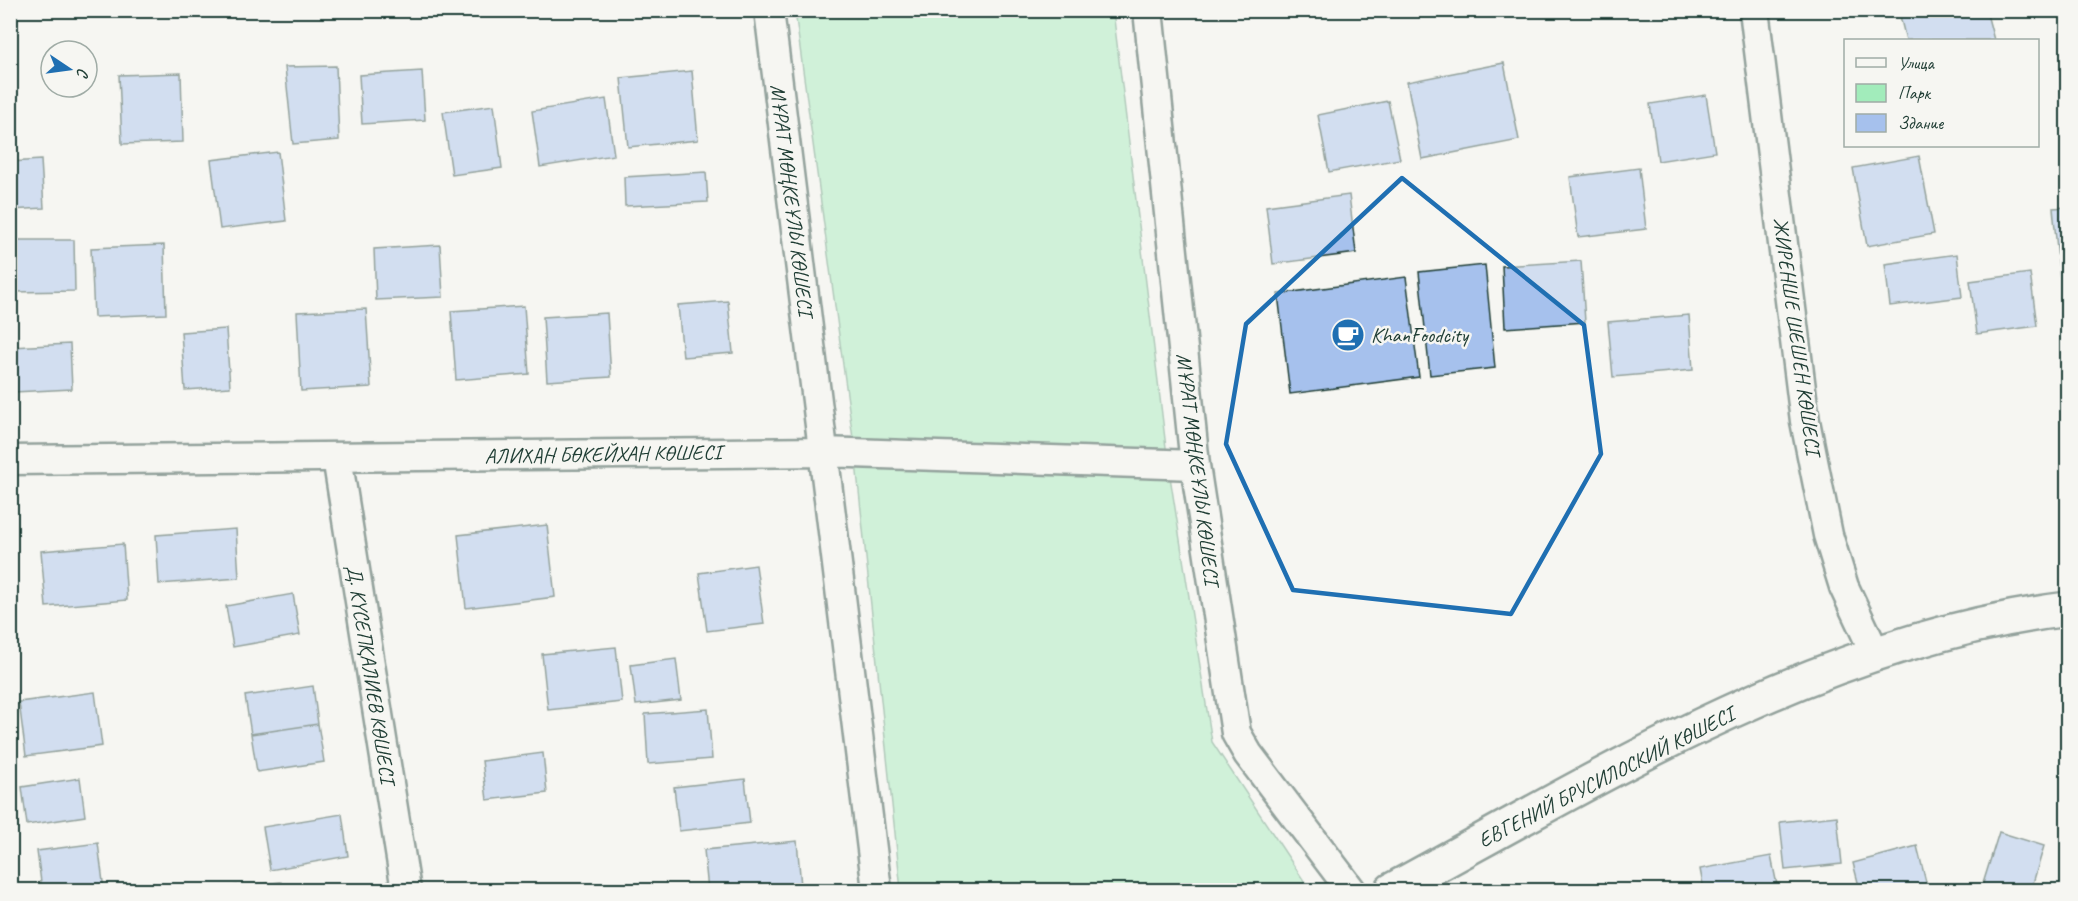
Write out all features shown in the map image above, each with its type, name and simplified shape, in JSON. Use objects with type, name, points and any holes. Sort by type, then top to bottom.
[{"type":"main road","name":"ЕВГЕНИЙ БРУСИЛОСКИЙ КӨШЕСІ","points":[[1392,891],[1637,756],[1741,707],[1875,653],[1944,631],[2067,609]]},
{"type":"street","name":"МҰРАТ МӨҢКЕҰЛЫ КӨШЕСІ","points":[[769,10],[877,891]]},
{"type":"street","name":"МҰРАТ МӨҢКЕҰЛЫ КӨШЕСІ","points":[[1148,10],[1195,465],[1236,733],[1248,754],[1351,891]]},
{"type":"street","name":"ЖИРЕНШЕ ШЕШЕН КӨШЕСІ","points":[[1754,10],[1805,421],[1828,535],[1841,576],[1875,653]]},
{"type":"street","name":"АЛИХАН БӨКЕЙХАН КӨШЕСІ","points":[[10,460],[823,452],[1195,465]]},
{"type":"street","name":"Д. КҮСЕПҚАЛИЕВ КӨШЕСІ","points":[[337,457],[406,891]]},
{"type":"highlighted area","points":[[1402,178],[1584,325],[1601,454],[1511,614],[1293,590],[1226,444],[1246,324]]},
{"type":"green space","points":[[795,11],[1113,11],[1168,464],[1212,742],[1310,890],[901,890],[855,453]]},
{"type":"building","points":[[1906,10],[1986,10],[1994,39],[1906,39],[1899,12]]},
{"type":"building","points":[[1504,63],[1519,140],[1422,159],[1407,82]]},
{"type":"building","points":[[336,66],[339,140],[293,144],[285,67]]},
{"type":"building","points":[[422,71],[425,120],[362,124],[359,75]]},
{"type":"building","points":[[692,71],[698,140],[628,147],[621,78]]},
{"type":"building","points":[[181,73],[183,142],[122,144],[119,75]]},
{"type":"building","points":[[1706,95],[1715,152],[1658,161],[1650,104]]},
{"type":"building","points":[[606,99],[614,155],[540,167],[532,111]]},
{"type":"building","points":[[1388,101],[1400,159],[1329,172],[1318,115]]},
{"type":"building","points":[[494,105],[502,168],[452,175],[443,112]]},
{"type":"building","points":[[278,152],[286,221],[220,229],[211,160]]},
{"type":"building","points":[[1919,156],[1934,234],[1867,246],[1853,168]]},
{"type":"building","points":[[41,160],[44,208],[10,210],[10,162]]},
{"type":"building","points":[[1639,168],[1646,229],[1578,237],[1570,177]]},
{"type":"building","points":[[706,172],[708,202],[625,206],[624,177]]},
{"type":"building","points":[[1349,195],[1356,253],[1273,264],[1266,206]]},
{"type":"building","points":[[2068,207],[2068,362],[2053,208]]},
{"type":"building","points":[[12,240],[74,240],[75,291],[12,292]]},
{"type":"building","points":[[164,245],[166,314],[94,317],[91,248]]},
{"type":"building","points":[[440,245],[443,297],[376,300],[374,249]]},
{"type":"building","points":[[1957,254],[1962,297],[1890,306],[1885,264]]},
{"type":"building","points":[[1581,261],[1585,322],[1505,328],[1502,266]]},
{"type":"building","points":[[1485,265],[1495,368],[1430,375],[1419,272]]},
{"type":"building","points":[[2030,273],[2037,326],[1977,334],[1970,281]]},
{"type":"building","points":[[1406,277],[1419,377],[1290,394],[1278,294]]},
{"type":"building","points":[[728,301],[733,353],[683,357],[678,305]]},
{"type":"building","points":[[524,306],[529,374],[456,380],[451,311]]},
{"type":"building","points":[[366,309],[371,387],[301,391],[297,312]]},
{"type":"building","points":[[607,313],[611,377],[547,381],[543,317]]},
{"type":"building","points":[[1689,315],[1693,370],[1613,377],[1608,322]]},
{"type":"building","points":[[226,329],[230,387],[185,390],[181,332]]},
{"type":"building","points":[[70,344],[72,389],[14,392],[11,347]]},
{"type":"building","points":[[547,525],[555,597],[466,608],[458,535]]},
{"type":"building","points":[[236,529],[239,578],[159,584],[156,535]]},
{"type":"building","points":[[123,544],[127,600],[46,607],[41,551]]},
{"type":"building","points":[[756,565],[764,624],[707,631],[699,573]]},
{"type":"building","points":[[293,594],[300,635],[233,647],[226,606]]},
{"type":"building","points":[[616,647],[622,702],[548,710],[542,654]]},
{"type":"building","points":[[676,659],[681,700],[636,705],[631,665]]},
{"type":"building","points":[[313,686],[318,724],[251,734],[245,696]]},
{"type":"building","points":[[95,692],[102,746],[26,756],[19,702]]},
{"type":"building","points":[[708,709],[712,759],[648,764],[645,714]]},
{"type":"building","points":[[318,724],[324,762],[257,772],[251,734]]},
{"type":"building","points":[[543,753],[547,793],[487,800],[482,761]]},
{"type":"building","points":[[80,778],[85,816],[27,825],[22,787]]},
{"type":"building","points":[[745,779],[750,823],[679,831],[674,787]]},
{"type":"building","points":[[342,814],[348,856],[270,870],[263,827]]},
{"type":"building","points":[[1837,816],[1842,864],[1785,870],[1780,822]]},
{"type":"building","points":[[1999,832],[2044,846],[2031,890],[1981,890]]},
{"type":"building","points":[[797,841],[801,886],[758,890],[708,890],[704,850]]},
{"type":"building","points":[[98,843],[104,890],[42,890],[37,851]]},
{"type":"building","points":[[1917,846],[1928,890],[1860,890],[1853,863]]},
{"type":"building","points":[[1771,856],[1778,890],[1704,890],[1700,869]]},
{"type":"building","points":[[281,882],[282,890],[220,890],[220,888]]},
{"type":"place","name":"KhanFoodcity","points":[[1348,335]]}]
